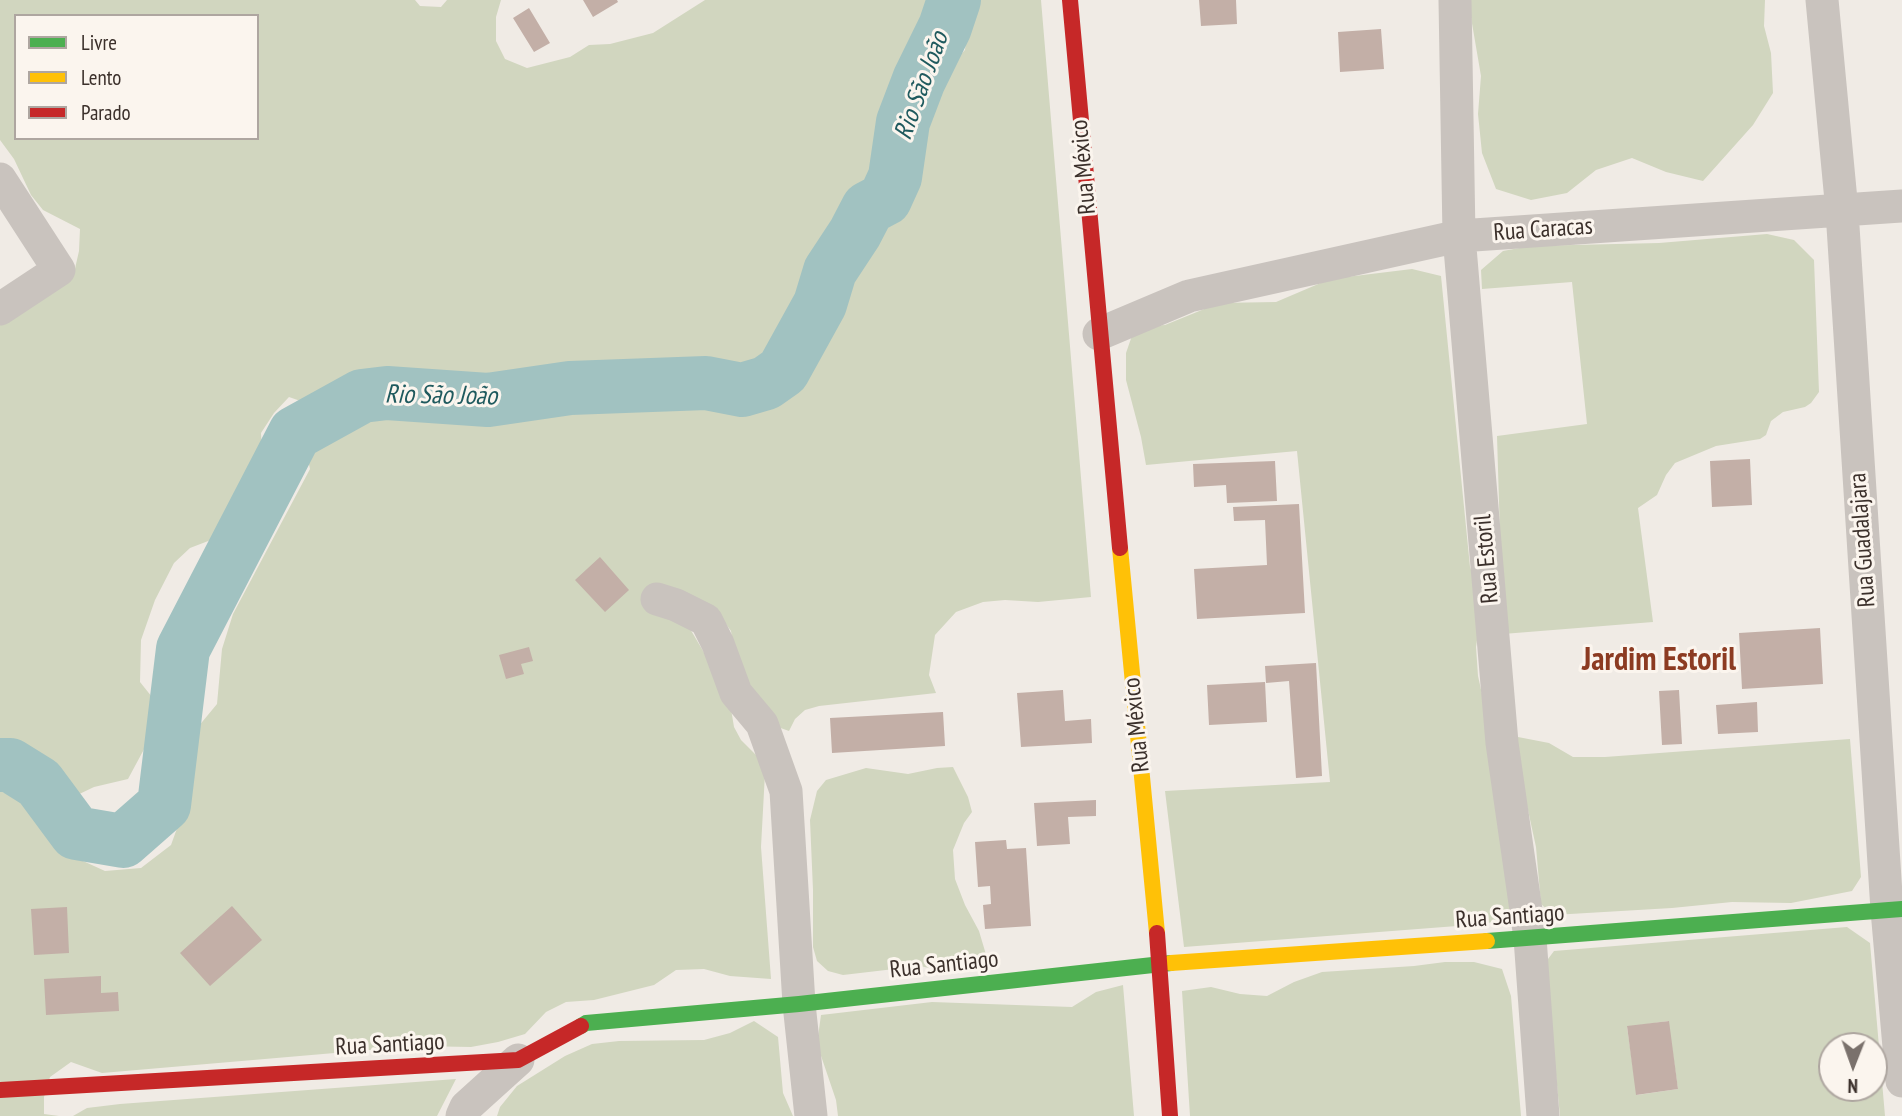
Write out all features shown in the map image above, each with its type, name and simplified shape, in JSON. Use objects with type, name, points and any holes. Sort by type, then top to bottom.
[{"type":"street","name":"Rua México","points":[[1070,0],[1099,334],[1160,964],[1170,1116]]},
{"type":"street","name":"Rua Estoril","points":[[1455,0],[1459,236],[1502,743],[1530,938],[1543,1116]]},
{"type":"street","name":"Rua Guadalajara","points":[[1822,0],[1842,211],[1895,909],[1902,1081]]},
{"type":"street","points":[[0,179],[59,270],[0,309]]},
{"type":"street","name":"Rua Caracas","points":[[1099,334],[1189,296],[1459,236],[1902,206]]},
{"type":"street","points":[[657,599],[676,604],[706,620],[736,693],[762,724],[786,791],[799,1004],[811,1116]]},
{"type":"street","name":"Rua Santiago","points":[[0,1090],[517,1060],[586,1023],[799,1004],[1160,964],[1895,909]]},
{"type":"street","points":[[462,1116],[466,1107],[517,1060]]},
{"type":"green space","points":[[0,0],[415,0],[420,6],[441,7],[447,0],[501,0],[496,17],[496,41],[505,59],[527,68],[570,57],[589,45],[610,44],[653,33],[705,0],[932,0],[903,102],[888,139],[884,178],[868,189],[856,203],[839,238],[794,307],[829,288],[845,273],[864,236],[906,180],[908,143],[918,107],[939,77],[965,50],[968,12],[972,0],[1041,0],[1091,597],[1038,602],[983,602],[956,612],[935,635],[929,675],[936,693],[819,706],[805,710],[795,719],[789,731],[775,726],[749,696],[731,631],[723,620],[686,622],[727,685],[734,727],[741,740],[761,760],[765,773],[761,847],[771,979],[730,976],[704,969],[676,970],[654,985],[594,1000],[566,1002],[546,1012],[525,1034],[471,1047],[416,1046],[102,1073],[71,1062],[50,1077],[44,1097],[44,1114],[59,1116],[0,1116],[0,791],[23,800],[72,856],[105,871],[141,868],[171,845],[184,809],[193,733],[217,704],[222,649],[233,614],[310,469],[305,446],[309,404],[289,397],[261,433],[262,454],[245,494],[241,516],[229,533],[190,548],[174,563],[155,600],[141,640],[140,682],[164,712],[128,779],[94,787],[71,798],[8,746],[0,745],[0,322],[74,273],[80,229],[43,210],[31,195],[14,159],[0,140]]},
{"type":"green space","points":[[1468,0],[1765,0],[1764,26],[1771,53],[1773,93],[1753,125],[1703,181],[1666,172],[1632,158],[1596,170],[1567,193],[1531,200],[1496,189],[1482,153],[1478,114],[1481,76]]},
{"type":"green space","points":[[1767,234],[1794,240],[1814,260],[1819,392],[1805,407],[1783,412],[1771,421],[1766,435],[1760,439],[1716,446],[1675,463],[1657,495],[1638,508],[1653,622],[1503,634],[1497,436],[1587,424],[1572,282],[1482,289],[1481,270],[1503,251],[1530,246],[1659,243]]},
{"type":"green space","points":[[1412,269],[1441,276],[1470,567],[1481,592],[1476,647],[1478,676],[1484,703],[1511,918],[1483,924],[1184,947],[1165,791],[1330,782],[1297,451],[1146,465],[1126,380],[1126,353],[1135,327],[1165,325],[1219,303],[1276,302],[1330,279]]},
{"type":"green space","points":[[1518,737],[1549,743],[1573,757],[1850,739],[1861,877],[1852,891],[1791,903],[1732,902],[1553,915],[1541,904],[1536,847],[1518,764]]},
{"type":"green space","points":[[953,767],[968,797],[972,812],[964,823],[953,850],[955,879],[979,931],[990,968],[948,972],[920,966],[843,975],[828,971],[817,961],[813,947],[810,820],[817,791],[826,780],[866,768],[908,774]]},
{"type":"green space","points":[[1847,927],[1870,943],[1878,1032],[1818,1032],[1818,1102],[1884,1102],[1885,1116],[1560,1116],[1545,963],[1554,951]],"holes":[[[1668,1021],[1678,1089],[1637,1095],[1627,1027]]]},
{"type":"green space","points":[[1474,962],[1502,969],[1511,996],[1521,1116],[1190,1116],[1182,991],[1211,987],[1240,994],[1267,996],[1322,972]]},
{"type":"green space","points":[[1123,985],[1134,1116],[838,1116],[836,1100],[817,1044],[821,1015],[932,1002],[1072,1007],[1096,992]]},
{"type":"green space","points":[[754,1021],[778,1037],[783,1093],[793,1116],[497,1116],[500,1107],[517,1086],[565,1056],[592,1044],[704,1040],[730,1033]]},
{"type":"green space","points":[[456,1079],[437,1116],[73,1116],[87,1108],[120,1104]]},
{"type":"building","points":[[583,0],[617,0],[618,2],[593,17]]},
{"type":"building","points":[[1199,0],[1236,0],[1237,24],[1201,26]]},
{"type":"building","points":[[529,8],[550,43],[534,52],[513,18]]},
{"type":"building","points":[[1381,29],[1384,69],[1340,72],[1338,32]]},
{"type":"building","points":[[1750,459],[1752,505],[1712,507],[1710,461]]},
{"type":"building","points":[[1275,461],[1277,501],[1227,503],[1226,485],[1194,487],[1193,464]]},
{"type":"building","points":[[1299,504],[1305,613],[1197,619],[1194,569],[1267,565],[1265,520],[1234,521],[1233,507]]},
{"type":"building","points":[[600,557],[629,590],[605,612],[575,580]]},
{"type":"building","points":[[1820,628],[1823,684],[1742,689],[1739,633]]},
{"type":"building","points":[[529,647],[533,661],[521,664],[524,674],[506,679],[499,655]]},
{"type":"building","points":[[1316,663],[1322,776],[1296,778],[1289,681],[1266,683],[1265,666]]},
{"type":"building","points":[[1265,682],[1267,722],[1209,725],[1207,685]]},
{"type":"building","points":[[1063,690],[1065,721],[1091,719],[1092,743],[1021,747],[1017,693]]},
{"type":"building","points":[[1679,690],[1682,744],[1662,745],[1659,691]]},
{"type":"building","points":[[1757,702],[1758,732],[1718,734],[1716,705]]},
{"type":"building","points":[[943,712],[945,746],[832,753],[830,718]]},
{"type":"building","points":[[1096,800],[1096,816],[1068,817],[1070,844],[1037,846],[1034,803]]},
{"type":"building","points":[[1006,840],[1007,849],[1026,848],[1031,926],[985,929],[983,905],[991,904],[990,886],[978,887],[975,842]]},
{"type":"building","points":[[232,906],[262,940],[210,986],[180,953]]},
{"type":"building","points":[[67,907],[69,953],[34,955],[31,909]]},
{"type":"building","points":[[101,976],[101,993],[118,992],[119,1011],[46,1015],[44,979]]},
{"type":"building","points":[[1669,1021],[1678,1089],[1636,1095],[1627,1026]]},
{"type":"waterway","name":"Rio São João","points":[[0,765],[10,765],[39,783],[76,833],[123,841],[164,805],[183,649],[295,433],[362,396],[387,393],[488,400],[570,388],[706,383],[742,390],[766,383],[783,371],[820,304],[830,271],[868,208],[885,199],[895,177],[903,122],[919,80],[945,27],[954,0]]},
{"type":"traffic: fast","points":[[1487,941],[1902,909]]},
{"type":"traffic: fast","points":[[581,1026],[586,1023],[799,1004],[1171,963]]},
{"type":"traffic: slow","points":[[1120,548],[1157,933]]},
{"type":"traffic: slow","points":[[1171,963],[1487,941]]},
{"type":"traffic: jam","points":[[1070,0],[1120,548]]},
{"type":"traffic: jam","points":[[1157,933],[1170,1116]]},
{"type":"traffic: jam","points":[[0,1090],[518,1060],[581,1026]]},
{"type":"district","name":"Jardim Estoril","points":[[1659,661]]}]
